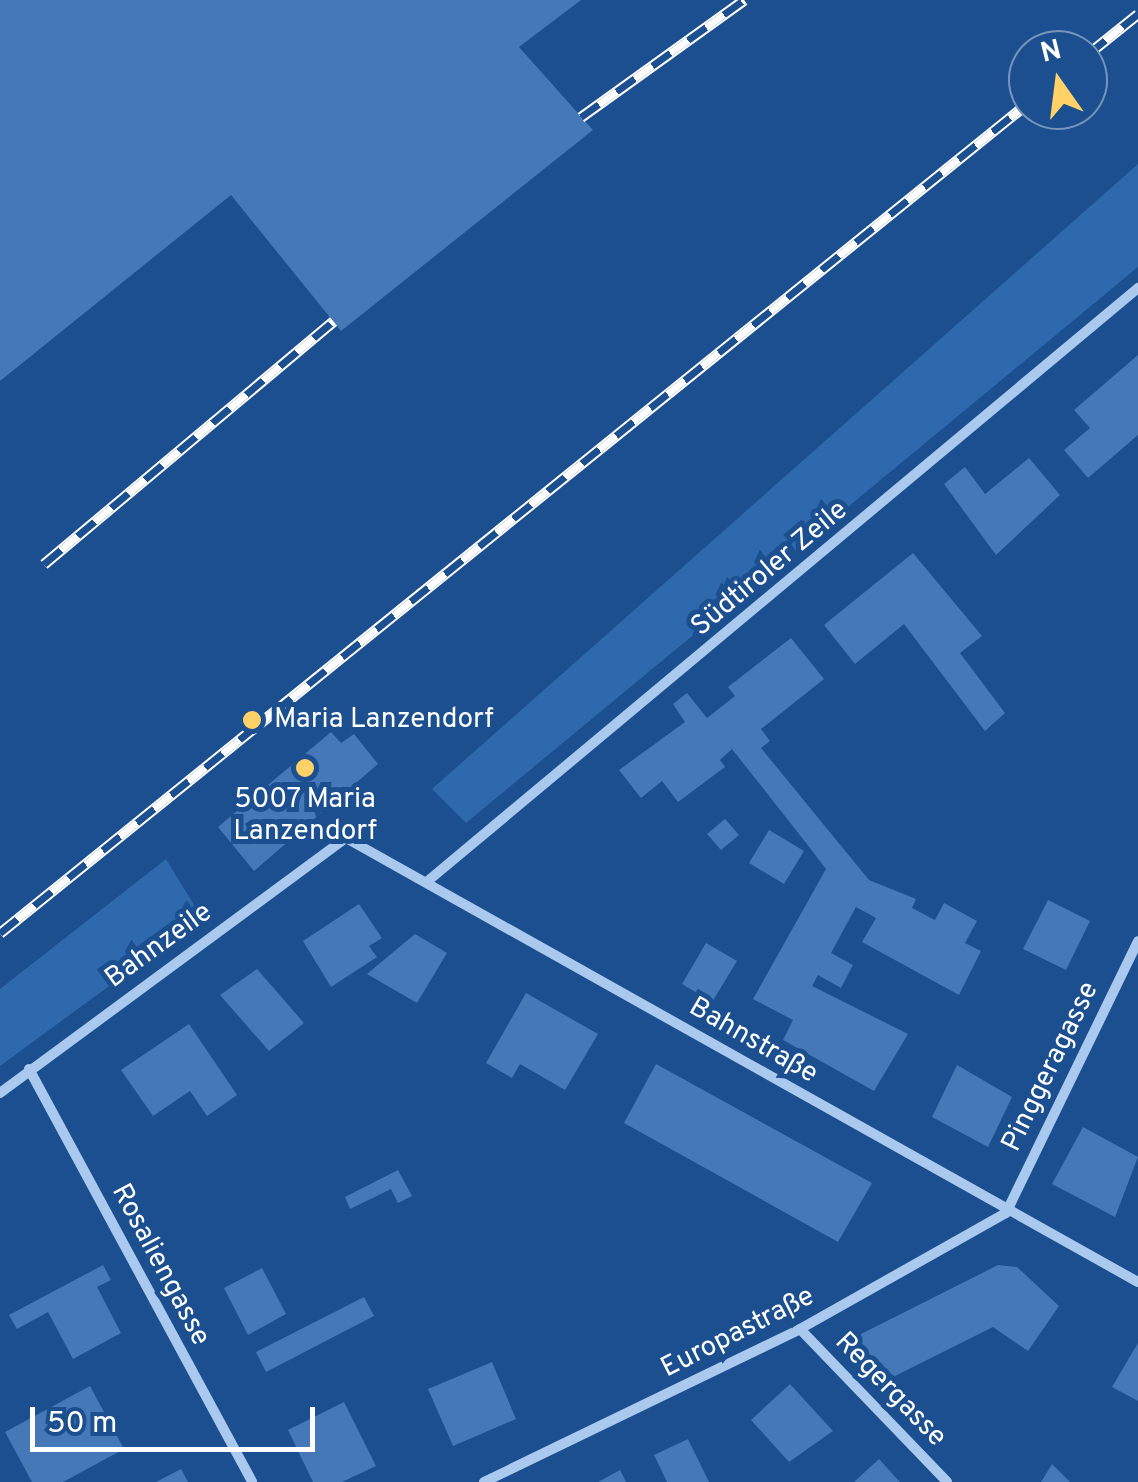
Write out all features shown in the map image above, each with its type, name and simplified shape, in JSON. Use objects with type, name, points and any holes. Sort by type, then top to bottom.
[{"type":"street","name":"Südtiroler Zeile","points":[[428,880],[1138,288]]},
{"type":"street","name":"Bahnstraße","points":[[346,838],[428,880],[1006,1213],[1138,1282]]},
{"type":"street","name":"Bahnzeile","points":[[0,1093],[346,838]]},
{"type":"street","name":"Pinggeragasse","points":[[1006,1213],[1138,941]]},
{"type":"street","name":"Rosaliengasse","points":[[29,1069],[252,1482]]},
{"type":"street","name":"Europastraße","points":[[484,1482],[800,1329],[1006,1213]]},
{"type":"street","name":"Regergasse","points":[[800,1329],[947,1482]]},
{"type":"shaded area","points":[[1138,164],[1138,267],[466,823],[432,789]]},
{"type":"shaded area","points":[[166,859],[202,918],[0,1066],[0,989]]},
{"type":"building","points":[[0,0],[581,0],[519,47],[593,130],[341,331],[231,195],[0,381]]},
{"type":"building","points":[[1138,355],[1138,435],[1088,478],[1064,450],[1090,428],[1074,410]]},
{"type":"building","points":[[1029,458],[1060,495],[996,555],[944,484],[965,467],[985,494]]},
{"type":"building","points":[[913,553],[982,636],[960,653],[1005,713],[985,731],[904,624],[855,664],[824,625]]},
{"type":"building","points":[[791,638],[824,679],[761,729],[770,741],[761,748],[869,880],[916,899],[912,908],[935,920],[944,903],[977,921],[965,943],[981,951],[959,995],[862,942],[876,918],[856,907],[831,953],[853,965],[841,988],[818,975],[812,986],[908,1034],[874,1091],[783,1040],[793,1020],[753,999],[826,869],[732,749],[720,760],[725,767],[678,802],[662,781],[641,798],[619,770],[685,722],[673,704],[687,693],[707,718],[735,696],[728,687]]},
{"type":"building","points":[[331,732],[341,743],[354,734],[378,764],[254,871],[218,827]]},
{"type":"building","points":[[725,819],[739,835],[721,850],[707,834]]},
{"type":"building","points":[[769,830],[804,851],[784,884],[749,863]]},
{"type":"building","points":[[1048,900],[1090,921],[1066,970],[1023,949]]},
{"type":"building","points":[[359,904],[382,938],[369,946],[377,957],[331,987],[303,941]]},
{"type":"building","points":[[415,934],[447,953],[417,1003],[367,974]]},
{"type":"building","points":[[706,943],[737,961],[712,1002],[682,984]]},
{"type":"building","points":[[257,969],[304,1023],[269,1051],[220,995]]},
{"type":"building","points":[[526,993],[598,1034],[565,1090],[520,1064],[512,1078],[486,1063]]},
{"type":"building","points":[[189,1024],[237,1095],[207,1116],[190,1091],[153,1116],[121,1070]]},
{"type":"building","points":[[656,1064],[872,1183],[838,1242],[624,1123]]},
{"type":"building","points":[[957,1065],[1012,1097],[988,1147],[932,1117]]},
{"type":"building","points":[[1083,1127],[1138,1157],[1115,1217],[1052,1184]]},
{"type":"building","points":[[398,1170],[412,1196],[398,1203],[391,1189],[350,1209],[345,1197]]},
{"type":"building","points":[[103,1265],[111,1280],[97,1287],[121,1333],[73,1359],[48,1312],[17,1329],[9,1315]]},
{"type":"building","points":[[998,1265],[1017,1267],[1059,1306],[1028,1351],[993,1327],[887,1380],[859,1350],[861,1334]]},
{"type":"building","points":[[262,1268],[286,1314],[248,1335],[224,1288]]},
{"type":"building","points":[[364,1297],[374,1316],[266,1372],[256,1352]]},
{"type":"building","points":[[1138,1343],[1138,1401],[1112,1387]]},
{"type":"building","points":[[492,1362],[516,1419],[453,1446],[428,1389]]},
{"type":"building","points":[[790,1384],[833,1431],[789,1462],[751,1420]]},
{"type":"building","points":[[90,1386],[124,1449],[63,1482],[32,1482],[5,1432]]},
{"type":"building","points":[[344,1402],[376,1466],[342,1482],[313,1482],[288,1430]]},
{"type":"building","points":[[688,1439],[709,1482],[667,1482],[654,1455]]},
{"type":"building","points":[[879,1459],[900,1482],[854,1482]]},
{"type":"building","points":[[1052,1464],[1070,1482],[1041,1482]]},
{"type":"building","points":[[181,1469],[188,1482],[156,1482]]},
{"type":"building","points":[[620,1470],[626,1482],[598,1482]]},
{"type":"railway","points":[[581,117],[744,0]]},
{"type":"railway","points":[[1108,38],[1138,14]]},
{"type":"railway","points":[[0,933],[1008,119]]},
{"type":"railway","points":[[44,564],[334,321]]},
{"type":"place","name":"Maria Lanzendorf","points":[[252,720]]},
{"type":"place","name":"5007 Maria Lanzendorf","points":[[305,768]]}]
